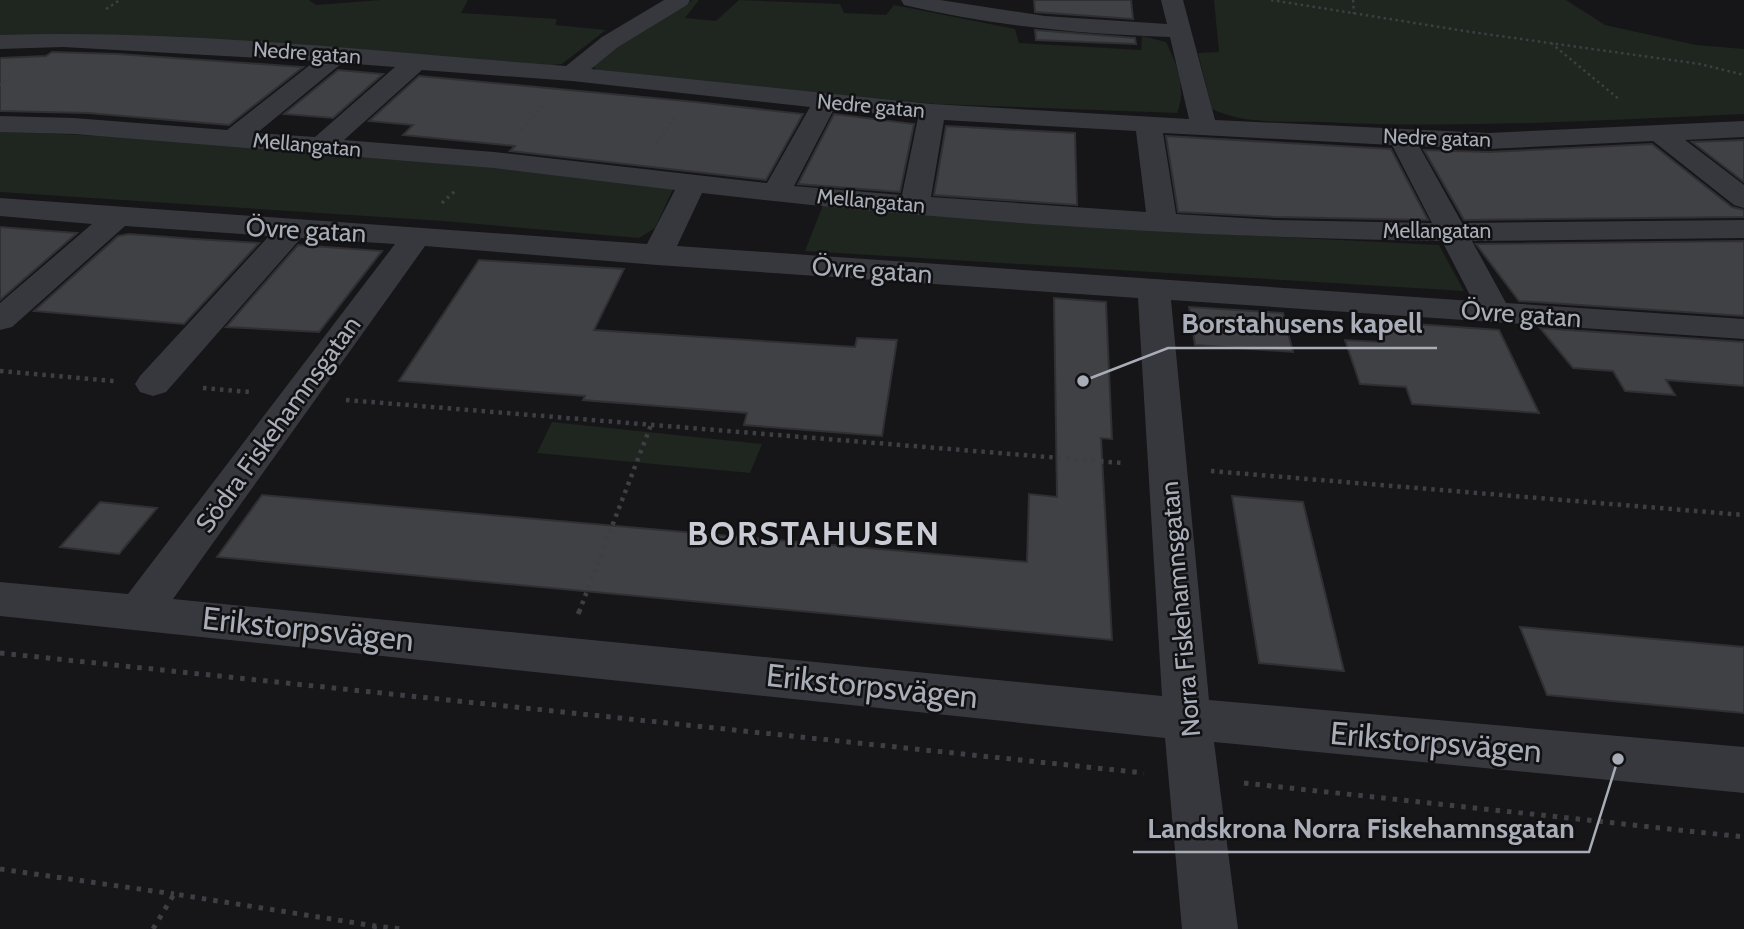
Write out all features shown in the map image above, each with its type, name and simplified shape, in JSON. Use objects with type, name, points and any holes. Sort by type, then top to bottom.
[{"type":"street","points":[[572,74],[611,39],[679,0]]},
{"type":"street","points":[[1171,0],[1204,127]]},
{"type":"street","points":[[920,1],[1052,26],[1180,31]]},
{"type":"street","name":"Nedre gatan","points":[[0,42],[118,42],[336,56],[572,74],[932,112],[1401,137],[1488,141],[1744,129]]},
{"type":"street","points":[[233,139],[336,56]]},
{"type":"street","points":[[321,146],[416,62]]},
{"type":"street","points":[[776,193],[825,102]]},
{"type":"street","points":[[915,205],[932,112]]},
{"type":"street","name":"Mellangatan","points":[[0,124],[74,126],[494,160],[776,193],[915,205],[1275,229],[1453,232],[1744,229]]},
{"type":"street","points":[[1148,124],[1162,222]]},
{"type":"street","points":[[1659,133],[1744,199]]},
{"type":"street","points":[[1401,137],[1495,312]]},
{"type":"street","points":[[657,256],[692,183]]},
{"type":"street","name":"Övre gatan","points":[[0,208],[116,219],[416,237],[657,256],[1744,329]]},
{"type":"street","points":[[0,320],[116,219]]},
{"type":"street","points":[[153,384],[292,229]]},
{"type":"street","name":"Södra Fiskehamnsgatan","points":[[139,612],[416,237]]},
{"type":"street","name":"Norra Fiskehamnsgatan","points":[[1154,289],[1187,719],[1210,929]]},
{"type":"street","name":"Erikstorpsvägen","points":[[0,599],[1187,719],[1744,771]]},
{"type":"path","points":[[1271,0],[1700,64],[1744,75]]},
{"type":"path","points":[[1353,0],[1354,14]]},
{"type":"path","points":[[1550,42],[1659,133]]},
{"type":"path","points":[[416,237],[429,216],[479,166],[494,160],[572,74]]},
{"type":"path","points":[[633,176],[696,87]]},
{"type":"path","points":[[0,371],[1744,515]]},
{"type":"path","points":[[563,654],[651,425]]},
{"type":"path","points":[[0,653],[1744,837]]},
{"type":"path","points":[[0,869],[174,894],[374,928],[401,929]]},
{"type":"path","points":[[153,929],[174,894]]},
{"type":"shaded area","points":[[0,0],[309,0],[316,5],[381,0],[468,0],[461,13],[557,19],[555,25],[606,30],[562,64],[541,66],[112,35],[0,37]]},
{"type":"shaded area","points":[[693,0],[699,0],[685,18],[716,21],[739,0],[840,4],[844,13],[886,15],[894,5],[1015,29],[1019,43],[1141,50],[1142,36],[1166,42],[1179,77],[1180,104],[1177,113],[936,104],[598,71],[592,66],[625,37]]},
{"type":"shaded area","points":[[1214,0],[1566,0],[1605,25],[1696,45],[1744,49],[1744,114],[1428,125],[1281,122],[1238,118],[1212,109],[1198,53],[1219,52]]},
{"type":"shaded area","points":[[0,131],[160,139],[660,181],[673,189],[655,228],[639,238],[443,221],[0,192]]},
{"type":"shaded area","points":[[823,205],[1144,230],[1439,245],[1464,291],[805,251]]},
{"type":"shaded area","points":[[552,422],[762,444],[750,473],[537,453]]},
{"type":"building","points":[[1034,0],[1131,0],[1133,19],[1035,12]]},
{"type":"building","points":[[1035,30],[1135,38],[1136,44],[1036,40]]},
{"type":"building","points":[[52,52],[303,67],[229,125],[88,113],[0,111],[0,58],[46,56]]},
{"type":"building","points":[[338,70],[383,74],[333,118],[284,114]]},
{"type":"building","points":[[419,76],[803,114],[766,180],[510,151],[515,146],[403,135],[413,125],[369,121]]},
{"type":"building","points":[[834,114],[914,124],[900,192],[798,184]]},
{"type":"building","points":[[946,126],[1075,133],[1077,205],[934,195]]},
{"type":"building","points":[[1166,136],[1391,149],[1428,220],[1178,212]]},
{"type":"building","points":[[1744,140],[1744,182],[1692,142]]},
{"type":"building","points":[[1652,144],[1732,207],[1744,210],[1744,217],[1464,220],[1424,150],[1488,152]]},
{"type":"building","points":[[0,227],[77,233],[0,300]]},
{"type":"building","points":[[129,234],[259,243],[184,324],[34,311],[118,236]]},
{"type":"building","points":[[1744,241],[1744,316],[1519,301],[1476,244]]},
{"type":"building","points":[[298,245],[382,251],[319,332],[226,327]]},
{"type":"building","points":[[479,260],[624,269],[594,330],[855,347],[857,338],[897,340],[882,436],[744,425],[747,413],[399,381]]},
{"type":"building","points":[[1054,298],[1106,302],[1112,439],[1101,438],[1112,640],[217,557],[262,495],[1027,562],[1029,494],[1057,497]]},
{"type":"building","points":[[1189,307],[1283,313],[1293,352],[1195,345]]},
{"type":"building","points":[[1373,321],[1499,330],[1539,413],[1412,404],[1406,387],[1360,384],[1345,340],[1380,342]]},
{"type":"building","points":[[1540,328],[1744,342],[1744,386],[1666,380],[1675,395],[1625,391],[1613,371],[1573,368]]},
{"type":"building","points":[[1232,496],[1303,502],[1344,671],[1259,663]]},
{"type":"building","points":[[100,502],[157,508],[119,554],[60,547]]},
{"type":"building","points":[[1520,627],[1744,647],[1744,713],[1547,695]]},
{"type":"place","name":"Borstahusens kapell","points":[[1083,381]]},
{"type":"place","name":"Landskrona Norra Fiskehamnsgatan","points":[[1618,759]]},
{"type":"district","name":"BORSTAHUSEN","points":[[814,533]]}]
